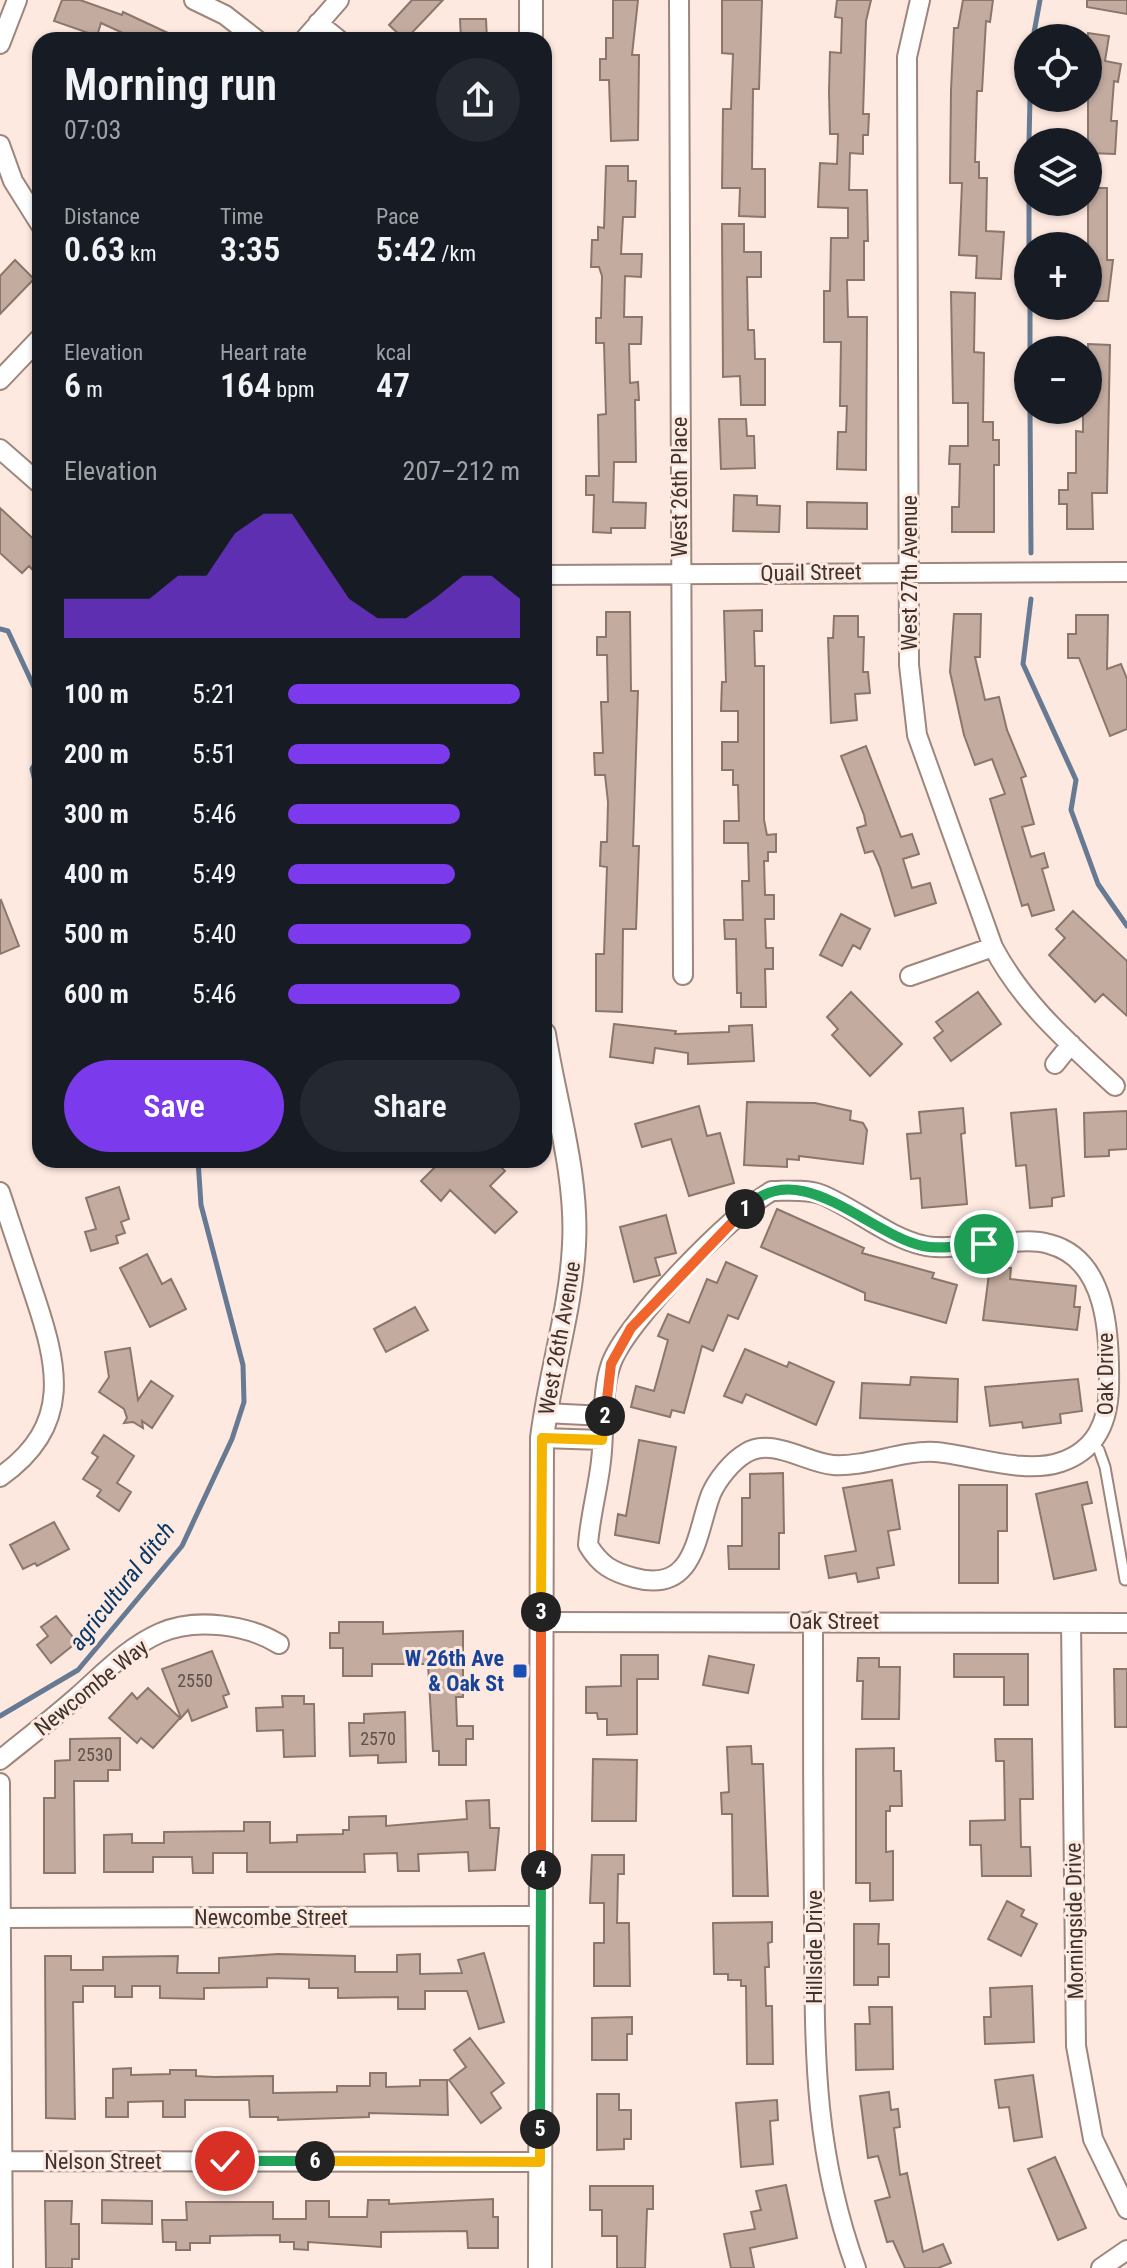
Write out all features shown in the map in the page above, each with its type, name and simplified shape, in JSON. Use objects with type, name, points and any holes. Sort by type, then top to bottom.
[{"type":"street","points":[[0,44],[17,0]]},
{"type":"street","points":[[194,0],[225,15],[247,32]]},
{"type":"street","points":[[311,32],[339,0]]},
{"type":"street","points":[[531,0],[531,32]]},
{"type":"street","name":"West 26th Place","points":[[679,0],[683,975]]},
{"type":"street","name":"West 27th Avenue","points":[[920,0],[907,57],[909,665],[917,735],[993,947],[1028,1003],[1115,1086]]},
{"type":"street","points":[[318,23],[329,32]]},
{"type":"street","points":[[0,145],[13,181],[32,211]]},
{"type":"street","points":[[0,380],[32,346]]},
{"type":"street","points":[[0,449],[32,477]]},
{"type":"street","name":"Quail Street","points":[[552,575],[1127,572]]},
{"type":"street","points":[[910,976],[993,947]]},
{"type":"street","points":[[1055,1064],[1071,1044]]},
{"type":"street","name":"West 26th Avenue","points":[[540,2268],[542,1438],[570,1288],[575,1223],[552,1083]]},
{"type":"street","name":"Oak Drive","points":[[772,1191],[819,1193],[855,1215],[923,1246],[1046,1242],[1067,1250],[1084,1264],[1099,1292],[1108,1360],[1105,1427],[1084,1451],[1059,1463],[1027,1465],[932,1452],[834,1465],[772,1448],[747,1452],[720,1478],[711,1495],[699,1541],[686,1564],[664,1581],[650,1583],[614,1573],[597,1560],[588,1545],[605,1416],[611,1364],[631,1328],[751,1203],[772,1191]]},
{"type":"street","points":[[0,1192],[51,1342],[56,1388],[51,1417],[43,1433],[15,1467],[0,1477]]},
{"type":"street","points":[[545,1413],[605,1416]]},
{"type":"street","points":[[542,1438],[602,1440]]},
{"type":"street","name":"Hillside Drive","points":[[813,1621],[815,2074],[823,2150],[839,2222],[856,2268]]},
{"type":"street","name":"Oak Street","points":[[541,1622],[1127,1623]]},
{"type":"street","name":"Morningside Drive","points":[[1071,1623],[1076,2046],[1093,2139],[1127,2209]]},
{"type":"street","name":"Newcombe Way","points":[[0,1760],[132,1649],[161,1632],[194,1626],[229,1626],[261,1633],[279,1644]]},
{"type":"street","points":[[0,1783],[3,2268]]},
{"type":"street","name":"Newcombe Street","points":[[1,1918],[541,1916]]},
{"type":"street","name":"Nelson Street","points":[[1,2161],[540,2162]]},
{"type":"street","points":[[1101,2268],[1127,2250]]},
{"type":"lane","points":[[1091,1442],[1099,1450],[1105,1467],[1125,1580]]},
{"type":"building","points":[[62,0],[80,0],[122,15],[123,12],[166,32],[121,32],[101,23],[98,32],[86,32],[54,21]]},
{"type":"building","points":[[412,0],[443,0],[413,32],[396,32],[389,25]]},
{"type":"building","points":[[613,0],[638,0],[632,55],[639,55],[638,140],[611,141],[609,80],[600,80],[600,59],[606,59],[606,38],[613,38]]},
{"type":"building","points":[[722,0],[762,0],[759,89],[753,89],[752,169],[765,169],[765,217],[739,216],[740,188],[722,188],[723,109],[731,109],[733,54],[722,53]]},
{"type":"building","points":[[837,0],[871,0],[866,21],[863,114],[869,114],[868,135],[863,135],[863,154],[850,153],[849,190],[867,190],[868,241],[864,241],[864,280],[847,280],[848,317],[867,317],[866,470],[837,469],[838,432],[846,432],[847,406],[840,406],[841,342],[824,342],[824,291],[830,291],[831,238],[848,238],[848,208],[818,207],[820,163],[837,164],[838,134],[830,134],[829,92],[830,52],[841,53],[842,18],[835,17]]},
{"type":"building","points":[[963,0],[993,0],[990,22],[986,21],[982,91],[977,91],[975,162],[979,162],[979,178],[987,178],[986,231],[1004,232],[1001,279],[976,278],[977,256],[959,255],[962,183],[950,183],[951,90],[954,28],[958,28]]},
{"type":"building","points":[[1087,0],[1127,0],[1127,14],[1087,7]]},
{"type":"building","points":[[460,19],[486,19],[487,32],[461,32]]},
{"type":"building","points":[[1102,35],[1109,36],[1105,61],[1121,64],[1118,82],[1114,81],[1111,121],[1117,121],[1115,154],[1102,154],[1102,128],[1088,128],[1088,112],[1102,112]]},
{"type":"building","points":[[606,166],[628,166],[628,181],[636,181],[635,217],[623,217],[621,254],[642,254],[641,277],[625,276],[624,317],[642,317],[641,344],[629,344],[630,383],[638,382],[639,400],[635,400],[636,462],[614,462],[613,502],[646,503],[645,528],[611,528],[611,533],[593,532],[594,495],[586,495],[586,476],[599,476],[598,415],[606,414],[604,343],[596,343],[596,318],[601,318],[602,276],[599,267],[591,267],[592,240],[598,240],[598,227],[604,228]]},
{"type":"building","points":[[1102,188],[1107,188],[1107,260],[1113,260],[1108,301],[1102,301],[1102,232],[1088,232],[1088,216],[1102,216]]},
{"type":"building","points":[[722,224],[744,224],[744,252],[761,252],[761,277],[747,277],[748,330],[754,330],[755,359],[765,359],[765,405],[741,405],[740,376],[723,377]]},
{"type":"building","points":[[15,260],[32,277],[32,281],[0,314],[0,276]]},
{"type":"building","points":[[951,292],[975,293],[974,352],[984,353],[983,422],[993,422],[993,440],[999,440],[999,465],[994,465],[994,532],[952,532],[952,507],[959,507],[960,464],[949,464],[950,446],[968,446],[968,403],[953,403]]},
{"type":"building","points":[[1102,345],[1110,345],[1107,493],[1092,493],[1093,529],[1067,529],[1067,504],[1059,504],[1059,490],[1068,490],[1068,473],[1076,473],[1076,431],[1083,432],[1083,424],[1102,424]]},
{"type":"building","points":[[719,419],[746,419],[747,436],[754,436],[755,468],[721,469]]},
{"type":"building","points":[[734,495],[757,496],[757,505],[780,506],[779,532],[733,531]]},
{"type":"building","points":[[807,502],[867,503],[867,529],[807,528]]},
{"type":"building","points":[[0,508],[32,538],[32,569],[29,566],[22,573],[0,553]]},
{"type":"building","points":[[762,610],[762,631],[754,631],[755,666],[764,666],[764,820],[767,835],[776,834],[776,852],[768,852],[768,861],[764,861],[765,895],[774,895],[774,919],[765,919],[766,948],[773,948],[773,969],[765,969],[766,1007],[741,1007],[741,993],[737,993],[736,939],[725,939],[724,920],[743,920],[742,881],[749,881],[748,843],[724,843],[724,821],[739,821],[738,785],[733,785],[733,770],[722,770],[722,742],[738,742],[738,711],[721,711],[722,682],[726,682],[724,611]]},
{"type":"building","points":[[606,612],[630,612],[631,691],[638,691],[633,846],[639,846],[636,929],[623,929],[622,1012],[596,1011],[596,954],[604,954],[607,867],[600,866],[601,842],[607,842],[608,802],[605,775],[595,775],[594,753],[603,753],[601,702],[608,702],[607,655],[597,655],[597,637],[606,637]]},
{"type":"building","points":[[954,614],[981,614],[980,657],[975,657],[985,700],[999,697],[1007,730],[1026,776],[1021,778],[1034,824],[1022,827],[1031,857],[1044,853],[1048,867],[1042,869],[1054,910],[1032,916],[1028,904],[1022,906],[990,799],[1005,794],[992,759],[975,765],[964,735],[950,672]]},
{"type":"building","points":[[1076,615],[1108,615],[1107,669],[1121,664],[1127,679],[1127,729],[1110,736],[1079,658],[1068,658],[1068,634],[1076,634]]},
{"type":"building","points":[[834,616],[858,616],[858,637],[864,637],[863,672],[868,672],[870,693],[855,694],[857,720],[831,723],[828,638],[833,638]]},
{"type":"building","points":[[866,746],[901,837],[912,834],[919,854],[903,859],[912,888],[930,883],[936,903],[895,916],[873,851],[865,853],[857,828],[866,825],[864,815],[841,756]]},
{"type":"building","points":[[0,901],[19,946],[0,954]]},
{"type":"building","points":[[1073,911],[1127,961],[1127,1016],[1103,994],[1095,1002],[1049,955],[1065,938],[1056,929]]},
{"type":"building","points":[[841,914],[870,929],[860,949],[853,945],[842,966],[820,955]]},
{"type":"building","points":[[851,992],[902,1044],[870,1076],[832,1035],[838,1029],[827,1017]]},
{"type":"building","points":[[978,992],[1001,1024],[951,1061],[934,1038],[943,1031],[936,1022]]},
{"type":"building","points":[[614,1024],[676,1031],[675,1034],[729,1032],[729,1026],[752,1025],[754,1061],[688,1064],[688,1053],[655,1048],[653,1063],[610,1057]]},
{"type":"building","points":[[747,1102],[815,1103],[851,1111],[850,1120],[863,1123],[867,1130],[863,1164],[799,1156],[799,1160],[787,1159],[787,1167],[744,1165]]},
{"type":"building","points":[[699,1106],[707,1136],[720,1133],[734,1183],[689,1196],[671,1139],[642,1147],[635,1124]]},
{"type":"building","points":[[963,1108],[965,1133],[961,1134],[967,1204],[922,1208],[920,1178],[911,1179],[907,1134],[921,1133],[919,1112]]},
{"type":"building","points":[[1056,1109],[1064,1196],[1052,1198],[1052,1206],[1030,1208],[1026,1165],[1016,1166],[1011,1113]]},
{"type":"building","points":[[1127,1111],[1127,1149],[1109,1150],[1109,1156],[1085,1157],[1084,1113]]},
{"type":"building","points":[[434,1168],[502,1168],[505,1171],[490,1186],[517,1212],[495,1233],[450,1190],[441,1201],[421,1181]]},
{"type":"building","points":[[119,1187],[129,1219],[121,1222],[125,1233],[116,1236],[118,1243],[91,1251],[85,1232],[96,1229],[86,1198]]},
{"type":"building","points":[[777,1209],[864,1248],[862,1253],[934,1273],[932,1278],[957,1285],[946,1323],[865,1300],[865,1293],[761,1247]]},
{"type":"building","points":[[666,1215],[676,1253],[655,1258],[660,1275],[634,1282],[620,1227]]},
{"type":"building","points":[[147,1254],[162,1284],[171,1279],[186,1309],[150,1327],[120,1268]]},
{"type":"building","points":[[726,1262],[757,1276],[738,1319],[728,1315],[713,1351],[702,1346],[684,1413],[672,1410],[670,1417],[631,1407],[636,1386],[654,1391],[668,1340],[658,1336],[668,1314],[689,1323],[707,1279],[717,1283]]},
{"type":"building","points":[[990,1266],[1011,1268],[1010,1279],[1076,1286],[1074,1307],[1080,1307],[1077,1330],[983,1320]]},
{"type":"building","points":[[415,1307],[428,1330],[386,1352],[374,1329]]},
{"type":"building","points":[[130,1348],[138,1400],[151,1381],[173,1396],[152,1428],[142,1421],[143,1428],[133,1422],[124,1423],[127,1418],[124,1409],[99,1392],[109,1377],[105,1352]]},
{"type":"building","points":[[745,1349],[787,1367],[789,1362],[834,1382],[816,1425],[746,1394],[742,1403],[724,1396]]},
{"type":"building","points":[[911,1377],[958,1379],[957,1422],[860,1418],[862,1383],[910,1385]]},
{"type":"building","points":[[1078,1379],[1082,1411],[1060,1414],[1061,1423],[1023,1428],[1022,1422],[990,1426],[985,1387]]},
{"type":"building","points":[[104,1435],[134,1456],[117,1483],[131,1492],[119,1511],[97,1496],[101,1490],[83,1479],[98,1457],[92,1453]]},
{"type":"building","points":[[639,1440],[676,1447],[659,1543],[615,1535],[618,1514],[626,1516]]},
{"type":"building","points":[[783,1473],[784,1533],[779,1533],[779,1569],[729,1569],[728,1546],[742,1546],[742,1498],[750,1498],[750,1474]]},
{"type":"building","points":[[892,1480],[900,1529],[888,1531],[894,1565],[877,1568],[879,1578],[858,1582],[856,1573],[829,1578],[825,1556],[856,1551],[843,1488]]},
{"type":"building","points":[[1087,1482],[1092,1503],[1082,1505],[1096,1570],[1054,1579],[1036,1494]]},
{"type":"building","points":[[959,1485],[1007,1485],[1007,1531],[998,1531],[998,1583],[959,1583]]},
{"type":"building","points":[[54,1522],[69,1549],[37,1566],[35,1563],[23,1569],[10,1545]]},
{"type":"building","points":[[56,1616],[77,1642],[51,1663],[37,1645],[48,1636],[41,1627]]},
{"type":"building","points":[[339,1622],[383,1622],[383,1634],[463,1631],[463,1697],[456,1697],[457,1726],[473,1726],[473,1739],[466,1739],[466,1765],[439,1765],[439,1751],[433,1751],[428,1664],[372,1664],[372,1676],[343,1676],[343,1648],[330,1648],[330,1633],[339,1633]]},
{"type":"building","points":[[212,1651],[229,1694],[223,1696],[227,1707],[192,1721],[188,1710],[181,1718],[162,1669]]},
{"type":"building","points":[[954,1654],[1028,1654],[1028,1705],[1004,1705],[1004,1677],[954,1677]]},
{"type":"building","points":[[621,1655],[658,1655],[658,1679],[637,1679],[637,1734],[607,1735],[607,1719],[598,1719],[597,1713],[586,1713],[586,1687],[621,1686]]},
{"type":"building","points":[[709,1656],[754,1665],[748,1693],[703,1685]]},
{"type":"building","points":[[858,1658],[879,1658],[879,1667],[900,1667],[899,1719],[862,1719],[863,1681],[857,1681]]},
{"type":"building","points":[[1114,1669],[1127,1669],[1127,1727],[1115,1727]]},
{"type":"building","points":[[148,1688],[180,1718],[153,1748],[141,1738],[137,1743],[109,1718],[132,1693],[137,1699]]},
{"type":"building","points":[[282,1696],[304,1696],[304,1704],[314,1704],[315,1756],[284,1757],[283,1730],[257,1731],[256,1708],[283,1707]]},
{"type":"building","points":[[405,1712],[406,1762],[378,1763],[378,1755],[350,1756],[349,1723],[364,1723],[364,1714]]},
{"type":"building","points":[[120,1738],[120,1770],[108,1770],[108,1781],[74,1781],[75,1873],[44,1873],[44,1798],[55,1798],[55,1761],[70,1760],[70,1739]]},
{"type":"building","points":[[995,1739],[1032,1739],[1033,1799],[1020,1799],[1021,1847],[1030,1847],[1031,1876],[982,1876],[981,1845],[970,1845],[970,1821],[1005,1820],[1004,1761],[996,1761]]},
{"type":"building","points":[[751,1746],[752,1764],[763,1764],[768,1896],[733,1896],[732,1814],[722,1814],[721,1793],[729,1792],[727,1747]]},
{"type":"building","points":[[894,1748],[894,1771],[901,1771],[902,1806],[890,1806],[890,1811],[886,1811],[886,1852],[893,1851],[893,1900],[870,1901],[870,1883],[856,1883],[856,1749]]},
{"type":"building","points":[[593,1759],[637,1760],[636,1821],[592,1821]]},
{"type":"building","points":[[489,1800],[490,1828],[499,1828],[495,1870],[469,1871],[468,1852],[418,1854],[419,1871],[398,1871],[397,1853],[364,1854],[365,1872],[247,1872],[247,1853],[213,1853],[213,1873],[193,1873],[192,1857],[153,1857],[153,1872],[104,1872],[104,1835],[132,1834],[132,1843],[164,1843],[164,1832],[244,1831],[244,1822],[270,1822],[270,1843],[297,1842],[297,1835],[343,1834],[343,1830],[349,1830],[349,1817],[386,1816],[386,1826],[467,1819],[466,1801]]},
{"type":"building","points":[[592,1855],[624,1855],[624,1874],[618,1874],[617,1923],[629,1923],[630,1986],[594,1986],[594,1943],[604,1943],[604,1903],[590,1903]]},
{"type":"building","points":[[1007,1901],[1024,1910],[1021,1916],[1037,1924],[1021,1956],[988,1939]]},
{"type":"building","points":[[772,1922],[772,1942],[768,1943],[769,1967],[765,1967],[766,2006],[772,2006],[773,2064],[747,2064],[746,1986],[741,1986],[741,1980],[728,1980],[728,1974],[714,1974],[713,1923]]},
{"type":"building","points":[[854,1924],[879,1924],[878,1944],[889,1944],[889,1977],[878,1977],[878,1985],[854,1985]]},
{"type":"building","points":[[484,1953],[504,2022],[479,2029],[467,1991],[425,1991],[425,2009],[398,2009],[398,1997],[338,1998],[338,1988],[309,1988],[309,1979],[267,1978],[267,1987],[204,1988],[204,1999],[160,1998],[160,1986],[132,1986],[132,1997],[115,1997],[115,1986],[83,1986],[83,2002],[73,2002],[75,2119],[46,2118],[45,1956],[71,1956],[71,1970],[103,1970],[103,1957],[178,1956],[177,1973],[219,1973],[219,1958],[278,1954],[355,1956],[355,1972],[397,1972],[397,1955],[420,1954],[420,1974],[462,1973],[458,1960]]},
{"type":"building","points":[[1032,1986],[1034,2042],[985,2044],[984,2017],[991,2017],[990,1988]]},
{"type":"building","points":[[869,2007],[892,2007],[893,2069],[856,2070],[855,2024],[870,2024]]},
{"type":"building","points":[[632,2017],[632,2034],[627,2034],[627,2060],[592,2060],[592,2018]]},
{"type":"building","points":[[470,2038],[504,2083],[491,2093],[501,2108],[481,2123],[449,2080],[466,2067],[454,2050]]},
{"type":"building","points":[[131,2068],[131,2075],[196,2070],[196,2076],[273,2076],[273,2093],[337,2092],[337,2086],[370,2086],[370,2073],[386,2073],[386,2087],[420,2086],[420,2080],[447,2080],[448,2115],[369,2113],[369,2117],[278,2120],[278,2117],[250,2117],[249,2100],[185,2100],[185,2117],[163,2117],[163,2101],[128,2102],[128,2117],[106,2117],[106,2098],[113,2098],[113,2069]]},
{"type":"building","points":[[1033,2075],[1042,2137],[1014,2141],[1009,2107],[999,2108],[995,2080]]},
{"type":"building","points":[[889,2092],[891,2110],[898,2109],[900,2127],[894,2128],[900,2175],[907,2173],[923,2252],[943,2244],[951,2263],[938,2268],[905,2268],[893,2241],[887,2242],[875,2201],[890,2197],[878,2156],[868,2158],[860,2096]]},
{"type":"building","points":[[597,2094],[619,2094],[619,2110],[631,2110],[631,2139],[624,2139],[624,2149],[597,2150]]},
{"type":"building","points":[[777,2100],[778,2120],[770,2121],[773,2164],[741,2167],[736,2103]]},
{"type":"building","points":[[1055,2157],[1086,2228],[1058,2240],[1028,2169]]},
{"type":"building","points":[[786,2185],[797,2238],[750,2248],[754,2268],[731,2268],[724,2234],[755,2229],[751,2212],[761,2210],[756,2191]]},
{"type":"building","points":[[590,2186],[653,2186],[653,2209],[647,2209],[645,2268],[617,2268],[617,2236],[602,2236],[602,2210],[590,2210]]},
{"type":"building","points":[[493,2199],[493,2217],[498,2217],[498,2248],[468,2248],[467,2231],[381,2232],[381,2247],[308,2242],[308,2250],[294,2249],[294,2242],[280,2242],[280,2235],[210,2236],[210,2243],[190,2243],[190,2250],[176,2250],[176,2242],[163,2242],[162,2220],[187,2220],[186,2202],[273,2202],[273,2219],[306,2219],[306,2201],[329,2201],[329,2217],[367,2217],[368,2200],[389,2200],[389,2204]]},
{"type":"building","points":[[102,2200],[152,2201],[152,2224],[102,2223]]},
{"type":"building","points":[[45,2201],[72,2201],[71,2224],[79,2224],[79,2259],[72,2259],[72,2268],[46,2268]]},
{"type":"waterway","points":[[1036,24],[1040,0]]},
{"type":"waterway","points":[[1029,128],[1030,112]]},
{"type":"waterway","points":[[1029,216],[1029,232]]},
{"type":"waterway","points":[[1030,320],[1030,336]]},
{"type":"waterway","points":[[1030,424],[1031,553]]},
{"type":"waterway","points":[[1031,599],[1023,664],[1076,780],[1071,810],[1098,884],[1127,926]]},
{"type":"waterway","name":"agricultural ditch","points":[[0,629],[8,631],[32,683]]},
{"type":"waterway","name":"agricultural ditch","points":[[0,1716],[78,1670],[182,1546],[232,1439],[244,1402],[243,1365],[201,1205],[199,1168]]},
{"type":"place","name":"W 26th Ave & Oak St","points":[[520,1671]]},
{"type":"route","points":[[225,2161],[540,2162],[542,1438],[602,1440],[611,1364],[631,1328],[751,1203],[772,1191],[819,1193],[855,1215],[923,1246],[984,1244]]}]
